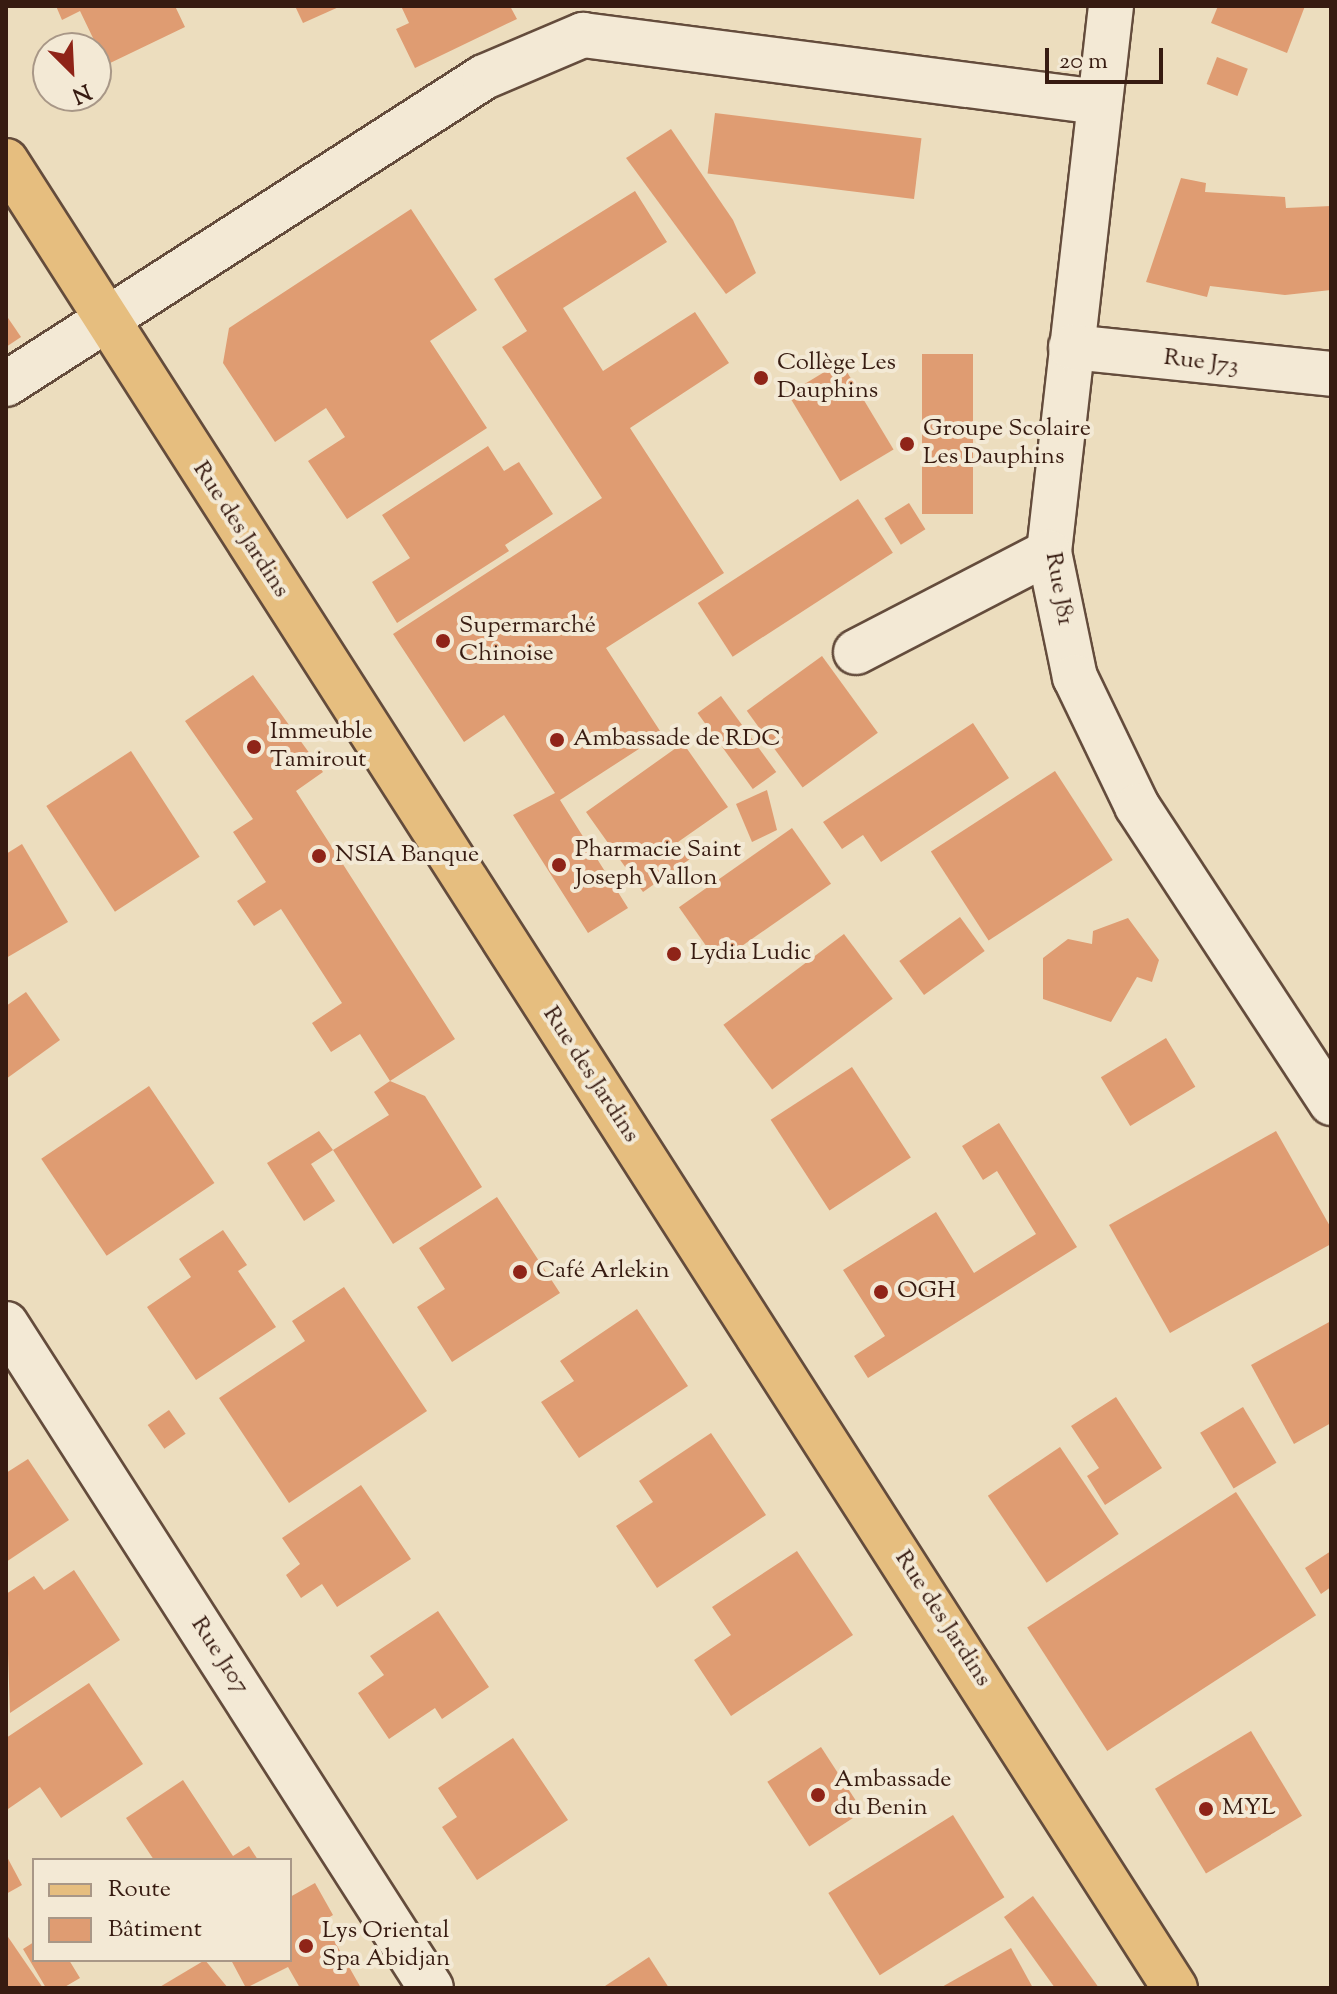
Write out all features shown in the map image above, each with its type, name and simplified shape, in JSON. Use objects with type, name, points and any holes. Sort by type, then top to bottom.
[{"type":"main road","name":"Rue des Jardins","points":[[6,161],[1175,1988]]},
{"type":"street","name":"Rue J81","points":[[1111,6],[1049,552],[1075,677],[1137,806],[1331,1103]]},
{"type":"street","points":[[6,384],[484,77],[580,20],[1098,102]]},
{"type":"street","name":"Rue J73","points":[[1071,347],[1331,374]]},
{"type":"street","points":[[856,652],[1049,552]]},
{"type":"street","name":"Rue J107","points":[[6,1324],[431,1988]]},
{"type":"building","points":[[56,6],[175,6],[185,27],[112,62],[112,32],[90,32],[80,11],[62,20]]},
{"type":"building","points":[[295,6],[341,6],[303,23]]},
{"type":"building","points":[[401,6],[510,6],[517,19],[415,68],[396,29],[409,23]]},
{"type":"building","points":[[1218,6],[1305,6],[1287,53],[1211,23]]},
{"type":"building","points":[[1217,57],[1248,69],[1237,96],[1207,84]]},
{"type":"building","points":[[715,113],[921,138],[914,199],[708,174]]},
{"type":"building","points":[[671,129],[733,220],[756,273],[726,294],[626,158]]},
{"type":"building","points":[[1181,178],[1206,183],[1205,192],[1285,197],[1286,208],[1331,206],[1331,290],[1285,295],[1210,286],[1207,297],[1146,282]]},
{"type":"building","points":[[635,191],[667,242],[563,308],[603,371],[695,312],[729,363],[630,428],[724,573],[606,648],[662,734],[560,800],[628,908],[588,933],[513,815],[555,793],[504,715],[464,742],[393,634],[602,498],[502,347],[527,331],[494,279]]},
{"type":"building","points":[[411,209],[477,310],[430,341],[487,428],[347,519],[308,461],[345,437],[326,408],[275,442],[223,363],[229,328]]},
{"type":"building","points":[[6,315],[21,337],[6,347]]},
{"type":"building","points":[[922,354],[973,354],[973,514],[922,514]]},
{"type":"building","points":[[841,362],[894,449],[840,481],[788,394]]},
{"type":"building","points":[[488,446],[504,471],[519,462],[553,514],[505,545],[509,551],[397,623],[372,582],[410,558],[382,515]]},
{"type":"building","points":[[858,499],[893,553],[733,657],[698,603]]},
{"type":"building","points":[[909,503],[925,529],[901,545],[884,518]]},
{"type":"building","points":[[822,656],[878,733],[803,788],[747,711]]},
{"type":"building","points":[[253,675],[323,772],[296,791],[455,1039],[390,1081],[360,1034],[331,1052],[312,1023],[342,1003],[281,909],[254,926],[237,901],[266,882],[233,832],[253,819],[185,721]]},
{"type":"building","points":[[721,696],[776,772],[753,789],[698,713]]},
{"type":"building","points":[[973,723],[1009,778],[881,862],[863,835],[842,849],[823,822]]},
{"type":"building","points":[[683,743],[728,807],[678,842],[690,859],[643,892],[586,812]]},
{"type":"building","points":[[131,751],[200,857],[115,912],[46,806]]},
{"type":"building","points":[[1055,771],[1113,860],[989,941],[931,852]]},
{"type":"building","points":[[767,790],[777,830],[752,842],[736,804]]},
{"type":"building","points":[[792,828],[831,884],[718,963],[679,907]]},
{"type":"building","points":[[22,844],[68,922],[6,958],[6,854]]},
{"type":"building","points":[[960,917],[985,951],[924,995],[899,961]]},
{"type":"building","points":[[1128,918],[1159,960],[1152,982],[1137,977],[1111,1022],[1043,999],[1043,958],[1068,939],[1092,944],[1093,931]]},
{"type":"building","points":[[844,934],[893,999],[772,1090],[723,1025]]},
{"type":"building","points":[[26,992],[60,1040],[6,1079],[6,1006]]},
{"type":"building","points":[[1166,1038],[1195,1087],[1130,1126],[1101,1077]]},
{"type":"building","points":[[852,1067],[911,1158],[829,1210],[771,1120]]},
{"type":"building","points":[[390,1081],[425,1096],[482,1187],[393,1244],[333,1150],[389,1115],[374,1092]]},
{"type":"building","points":[[149,1086],[214,1183],[107,1256],[41,1159]]},
{"type":"building","points":[[999,1123],[1077,1247],[868,1378],[854,1356],[885,1336],[843,1270],[936,1212],[974,1273],[1036,1234],[997,1171],[983,1180],[962,1146]]},
{"type":"building","points":[[319,1131],[333,1150],[311,1164],[335,1201],[304,1221],[267,1163]]},
{"type":"building","points":[[1276,1131],[1331,1228],[1331,1244],[1170,1333],[1109,1225]]},
{"type":"building","points":[[497,1197],[560,1293],[452,1362],[417,1307],[445,1289],[419,1248]]},
{"type":"building","points":[[223,1230],[247,1265],[238,1271],[276,1327],[196,1380],[147,1307],[191,1277],[179,1259]]},
{"type":"building","points":[[344,1287],[427,1411],[289,1503],[219,1398],[305,1341],[292,1321]]},
{"type":"building","points":[[637,1309],[688,1386],[579,1458],[541,1402],[574,1381],[560,1361]]},
{"type":"building","points":[[1331,1321],[1331,1423],[1294,1444],[1251,1365]]},
{"type":"building","points":[[1116,1397],[1162,1468],[1105,1505],[1087,1476],[1099,1468],[1071,1426]]},
{"type":"building","points":[[1243,1407],[1276,1463],[1234,1488],[1200,1433]]},
{"type":"building","points":[[169,1410],[186,1434],[164,1449],[148,1425]]},
{"type":"building","points":[[711,1433],[766,1515],[657,1588],[616,1526],[653,1502],[639,1481]]},
{"type":"building","points":[[1060,1447],[1119,1534],[1047,1583],[988,1496]]},
{"type":"building","points":[[28,1459],[69,1520],[6,1562],[6,1473]]},
{"type":"building","points":[[361,1485],[411,1559],[337,1607],[322,1584],[301,1598],[286,1575],[300,1564],[282,1538]]},
{"type":"building","points":[[1236,1492],[1316,1615],[1107,1751],[1027,1628]]},
{"type":"building","points":[[797,1551],[853,1635],[731,1716],[694,1660],[731,1635],[712,1607]]},
{"type":"building","points":[[1331,1551],[1331,1587],[1321,1594],[1305,1568]]},
{"type":"building","points":[[74,1570],[120,1640],[10,1713],[6,1594],[34,1576],[44,1590]]},
{"type":"building","points":[[438,1611],[489,1687],[442,1719],[435,1708],[389,1739],[358,1693],[384,1675],[370,1656]]},
{"type":"building","points":[[89,1683],[143,1764],[61,1818],[40,1787],[8,1809],[6,1738]]},
{"type":"building","points":[[1251,1731],[1302,1816],[1206,1874],[1155,1789]]},
{"type":"building","points":[[513,1738],[568,1820],[477,1880],[442,1827],[457,1817],[438,1788]]},
{"type":"building","points":[[821,1747],[863,1812],[809,1846],[767,1782]]},
{"type":"building","points":[[183,1780],[233,1856],[249,1846],[257,1858],[153,1858],[126,1818]]},
{"type":"building","points":[[953,1815],[1004,1897],[880,1975],[828,1893]]},
{"type":"building","points":[[6,1855],[22,1885],[6,1894]]},
{"type":"building","points":[[315,1883],[333,1915],[323,1921],[361,1988],[300,1988],[288,1967],[246,1988],[232,1962],[292,1962],[292,1896]]},
{"type":"building","points":[[1033,1896],[1099,1988],[1055,1988],[1004,1917]]},
{"type":"building","points":[[6,1934],[43,1988],[6,1988]]},
{"type":"building","points":[[32,1943],[32,1962],[70,1962],[80,1978],[63,1988],[46,1988],[23,1949]]},
{"type":"building","points":[[1011,1948],[1033,1988],[940,1988]]},
{"type":"building","points":[[649,1957],[669,1988],[602,1988]]},
{"type":"building","points":[[207,1962],[228,1988],[158,1988]]},
{"type":"place","name":"Collège Les Dauphins","points":[[761,378]]},
{"type":"place","name":"Groupe Scolaire Les Dauphins","points":[[907,444]]},
{"type":"place","name":"Supermarché Chinoise","points":[[443,641]]},
{"type":"place","name":"Ambassade de RDC","points":[[557,740]]},
{"type":"place","name":"Immeuble Tamirout","points":[[254,747]]},
{"type":"place","name":"NSIA Banque","points":[[319,856]]},
{"type":"place","name":"Pharmacie Saint Joseph Vallon","points":[[559,865]]},
{"type":"place","name":"Lydia Ludic","points":[[674,954]]},
{"type":"place","name":"Café Arlekin","points":[[520,1272]]},
{"type":"place","name":"OGH","points":[[881,1292]]},
{"type":"place","name":"Ambassade du Benin","points":[[818,1795]]},
{"type":"place","name":"MYL","points":[[1206,1809]]},
{"type":"place","name":"Lys Oriental Spa Abidjan","points":[[306,1946]]}]
